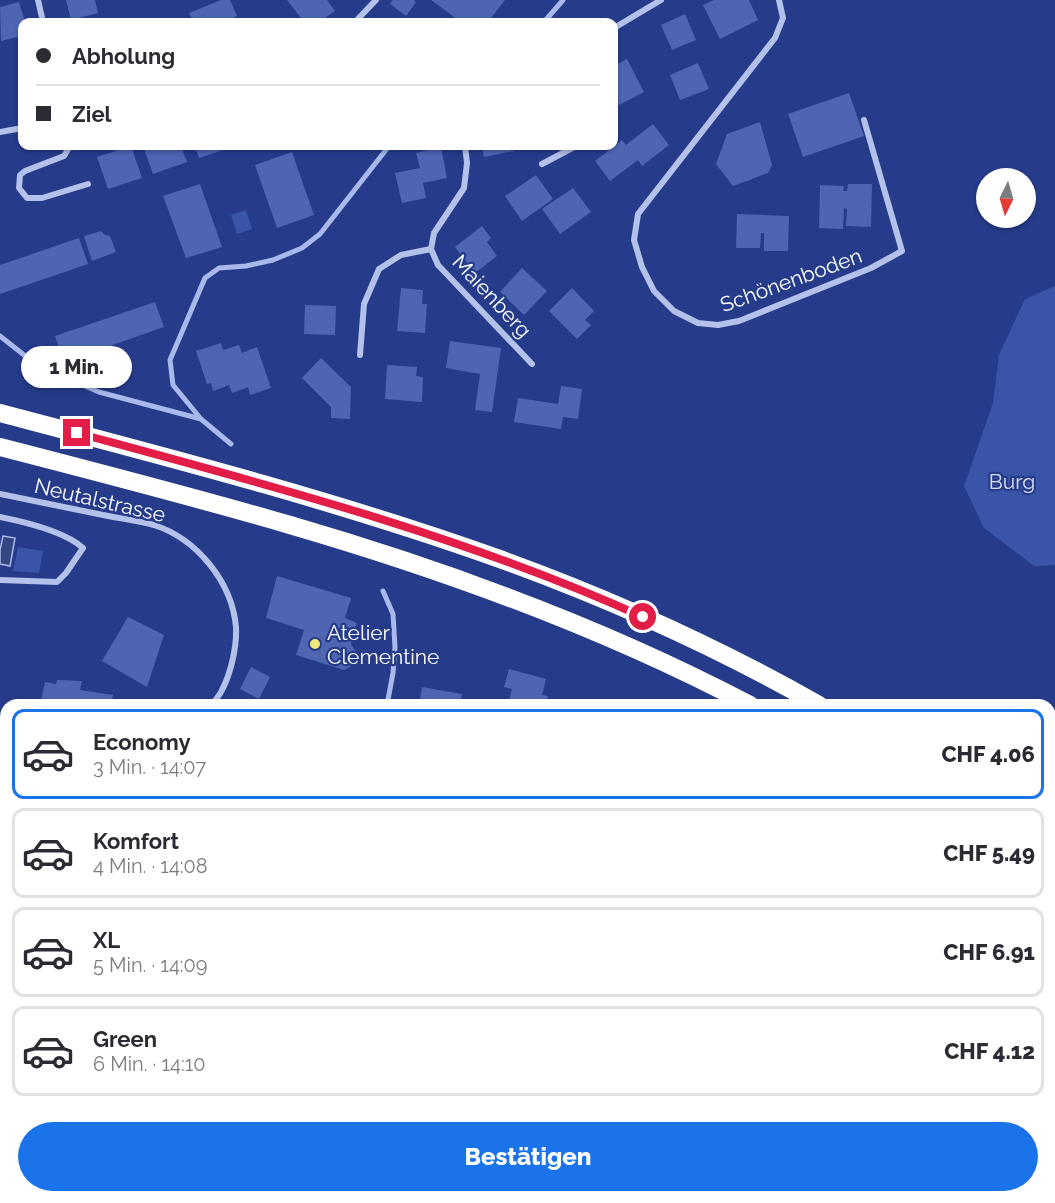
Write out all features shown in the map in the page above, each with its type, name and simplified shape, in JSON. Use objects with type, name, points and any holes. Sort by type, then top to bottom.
[{"type":"highway","points":[[0,413],[299,494],[435,536],[500,559],[594,596],[689,638],[808,699]]},
{"type":"highway","points":[[0,447],[268,519],[411,563],[565,619],[681,670],[738,699]]},
{"type":"street","points":[[38,0],[42,18]]},
{"type":"street","points":[[359,18],[376,0]]},
{"type":"street","points":[[618,26],[661,0]]},
{"type":"street","name":"Schönenboden","points":[[778,0],[783,18],[775,38],[638,214],[634,240],[642,267],[654,291],[674,311],[698,323],[718,325],[738,321],[871,268],[902,251],[864,120]]},
{"type":"street","points":[[0,132],[18,129]]},
{"type":"street","points":[[68,150],[64,156],[25,171],[20,176],[19,188],[27,198],[42,198],[88,184]]},
{"type":"street","name":"Maienberg","points":[[465,150],[467,163],[464,188],[434,233],[431,249],[438,265],[532,363]]},
{"type":"street","points":[[542,164],[568,150]]},
{"type":"street","name":"Maienberg","points":[[360,355],[364,304],[379,269],[401,255],[431,249]]},
{"type":"street","name":"Neutalstrasse","points":[[0,494],[153,525],[184,540],[206,560],[218,577],[233,608],[236,630],[233,659],[223,689],[216,699]]},
{"type":"street","name":"Neutalstrasse","points":[[0,517],[74,540],[83,548],[57,582],[0,580]]},
{"type":"green space","points":[[246,210],[252,229],[237,234],[231,215]]},
{"type":"green space","name":"Burg","points":[[1055,286],[1055,565],[1034,566],[984,528],[964,486],[993,403],[999,355],[1025,299]]},
{"type":"green space","points":[[18,547],[43,551],[39,573],[13,571]]},
{"type":"shaded area","points":[[3,536],[15,538],[10,566],[0,564]]},
{"type":"building","points":[[66,0],[95,0],[98,13],[70,18]]},
{"type":"building","points":[[221,0],[230,0],[237,16],[233,18],[191,18],[189,13]]},
{"type":"building","points":[[287,0],[327,0],[335,11],[325,18],[301,18]]},
{"type":"building","points":[[393,0],[414,0],[416,2],[406,16],[390,4]]},
{"type":"building","points":[[431,0],[505,0],[491,18],[456,18]]},
{"type":"building","points":[[714,0],[749,0],[758,20],[720,39],[703,5]]},
{"type":"building","points":[[19,2],[24,18],[18,18],[18,37],[1,41],[0,7]]},
{"type":"building","points":[[685,14],[696,40],[672,50],[661,25]]},
{"type":"building","points":[[627,59],[644,92],[618,105],[618,64]]},
{"type":"building","points":[[698,63],[709,89],[680,100],[670,75]]},
{"type":"building","points":[[849,93],[864,136],[803,157],[788,114]]},
{"type":"building","points":[[760,122],[772,165],[768,173],[733,186],[716,164],[727,134]]},
{"type":"building","points":[[653,124],[669,145],[642,166],[638,160],[610,181],[595,161],[609,150],[618,150],[618,143],[622,140],[626,145]]},
{"type":"building","points":[[119,150],[132,150],[142,178],[108,189],[97,157]]},
{"type":"building","points":[[144,150],[182,150],[187,162],[153,174]]},
{"type":"building","points":[[196,150],[223,150],[199,158]]},
{"type":"building","points":[[442,150],[447,178],[423,183],[426,198],[402,203],[395,173],[420,168],[416,153]]},
{"type":"building","points":[[483,150],[514,150],[514,151],[484,157]]},
{"type":"building","points":[[292,152],[314,215],[277,228],[255,165]]},
{"type":"building","points":[[536,175],[553,199],[522,221],[505,196]]},
{"type":"building","points":[[200,184],[222,247],[186,258],[163,196]]},
{"type":"building","points":[[848,184],[872,184],[871,227],[846,226],[847,209],[844,208],[843,229],[819,228],[820,185],[844,186],[843,191],[847,191]]},
{"type":"building","points":[[573,188],[591,212],[560,234],[542,209]]},
{"type":"building","points":[[737,214],[789,216],[788,251],[764,251],[764,233],[761,233],[760,248],[736,248]]},
{"type":"building","points":[[482,226],[491,238],[487,242],[497,256],[475,273],[455,247]]},
{"type":"building","points":[[101,231],[110,236],[116,252],[92,261],[84,236]]},
{"type":"building","points":[[79,238],[88,264],[0,294],[0,265]]},
{"type":"building","points":[[522,268],[547,291],[524,315],[500,292]]},
{"type":"building","points":[[401,288],[423,290],[422,304],[427,304],[425,333],[397,331]]},
{"type":"building","points":[[572,288],[594,311],[585,320],[591,325],[577,339],[549,311]]},
{"type":"building","points":[[155,302],[164,327],[64,362],[55,336]]},
{"type":"building","points":[[305,305],[336,306],[335,335],[304,334]]},
{"type":"building","points":[[450,341],[501,348],[492,412],[475,410],[480,374],[446,368]]},
{"type":"building","points":[[221,343],[223,350],[239,345],[242,353],[257,347],[271,388],[250,395],[248,387],[232,393],[229,385],[213,391],[211,383],[207,384],[196,351]]},
{"type":"building","points":[[321,358],[351,387],[350,419],[331,418],[331,407],[302,378]]},
{"type":"building","points":[[387,365],[417,367],[416,376],[423,377],[422,402],[385,399]]},
{"type":"building","points":[[561,386],[582,389],[578,419],[563,417],[561,429],[514,422],[518,398],[558,404]]},
{"type":"building","points":[[277,576],[351,598],[345,618],[357,623],[351,644],[362,661],[344,670],[296,655],[304,630],[266,618]]},
{"type":"building","points":[[128,617],[164,635],[147,687],[102,661]]},
{"type":"building","points":[[251,667],[270,677],[259,699],[240,689]]},
{"type":"building","points":[[509,669],[546,679],[542,695],[548,696],[547,699],[510,699],[512,689],[504,687]]},
{"type":"building","points":[[57,680],[82,681],[80,690],[113,695],[112,699],[41,699],[45,682],[56,684]]},
{"type":"building","points":[[422,687],[462,694],[461,699],[420,699]]},
{"type":"waterway","points":[[547,18],[563,0]]},
{"type":"waterway","points":[[231,444],[201,419],[173,385],[170,360],[205,278],[219,268],[246,266],[273,260],[302,248],[320,234],[386,150]]},
{"type":"waterway","points":[[0,336],[38,366],[99,392],[201,419]]},
{"type":"waterway","points":[[383,591],[393,614],[395,647],[388,699]]},
{"type":"place","name":"Atelier Clementine","points":[[315,644]]},
{"type":"route","points":[[77,433],[299,494],[435,536],[518,566],[643,617]]}]
